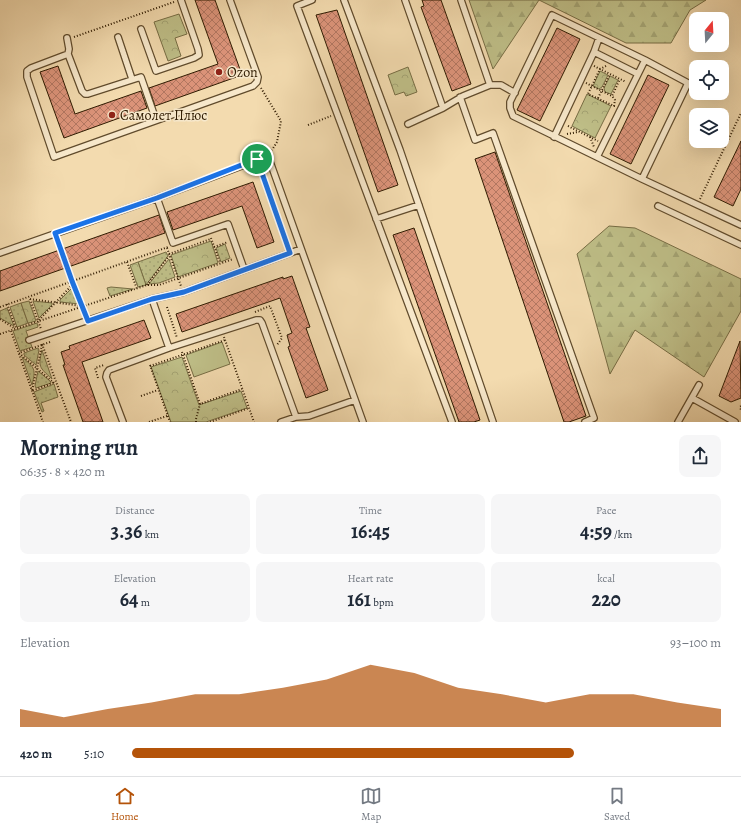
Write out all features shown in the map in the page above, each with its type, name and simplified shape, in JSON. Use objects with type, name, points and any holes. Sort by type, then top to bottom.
[{"type":"lane","points":[[141,29],[156,71],[199,55],[198,48],[180,0]]},
{"type":"lane","points":[[68,54],[31,68],[27,71],[27,76],[54,157],[253,86],[257,82],[258,77],[230,0]]},
{"type":"lane","points":[[312,0],[297,6],[452,422]]},
{"type":"lane","points":[[344,0],[400,150],[492,422]]},
{"type":"lane","points":[[405,0],[444,108]]},
{"type":"lane","points":[[461,0],[490,85]]},
{"type":"lane","points":[[642,179],[688,83],[645,60],[552,15],[510,102],[510,108],[514,116],[554,137],[642,179],[698,204],[741,225]]},
{"type":"lane","points":[[118,37],[132,79]]},
{"type":"lane","points":[[554,137],[594,52],[599,38]]},
{"type":"lane","points":[[67,39],[69,49],[68,54],[84,94],[141,77],[156,120]]},
{"type":"lane","points":[[594,52],[638,74]]},
{"type":"lane","points":[[597,157],[645,60]]},
{"type":"lane","points":[[408,124],[444,108],[460,97],[490,85],[501,85],[515,93]]},
{"type":"lane","points":[[460,97],[475,140],[493,133],[594,418],[585,422]]},
{"type":"lane","points":[[0,253],[157,198],[268,156],[363,422]]},
{"type":"lane","points":[[157,198],[173,243],[228,224],[244,269]]},
{"type":"lane","points":[[376,219],[419,205]]},
{"type":"lane","points":[[658,206],[741,245]]},
{"type":"lane","points":[[29,340],[152,299],[184,292],[301,249]]},
{"type":"lane","points":[[152,299],[168,345]]},
{"type":"lane","points":[[123,422],[106,377],[109,370],[147,356],[168,345],[180,344],[256,320],[260,320],[262,323],[296,417]]},
{"type":"lane","points":[[678,422],[699,385]]},
{"type":"lane","points":[[692,398],[735,422]]},
{"type":"lane","points":[[282,422],[296,417],[309,416],[355,400]]},
{"type":"path","points":[[67,39],[180,0]]},
{"type":"path","points":[[588,64],[632,85]]},
{"type":"path","points":[[580,81],[592,86],[612,96],[615,100],[614,106],[588,94],[592,86],[600,69],[606,66]]},
{"type":"path","points":[[598,98],[610,74]]},
{"type":"path","points":[[612,96],[620,79]]},
{"type":"path","points":[[257,82],[281,121],[277,142],[268,156]]},
{"type":"path","points":[[698,204],[741,113]]},
{"type":"path","points":[[308,125],[337,114]]},
{"type":"path","points":[[561,123],[603,143]]},
{"type":"path","points":[[257,159],[290,253]]},
{"type":"path","points":[[208,231],[220,263]]},
{"type":"path","points":[[55,233],[88,321]]},
{"type":"path","points":[[147,285],[169,255],[211,239]]},
{"type":"path","points":[[214,247],[234,240]]},
{"type":"path","points":[[0,306],[73,283],[167,248],[173,243]]},
{"type":"path","points":[[167,248],[177,278],[184,292]]},
{"type":"path","points":[[0,334],[147,285],[159,285],[240,256]]},
{"type":"path","points":[[127,262],[137,289]]},
{"type":"path","points":[[38,321],[73,283]]},
{"type":"path","points":[[29,296],[42,336],[42,345],[32,391]]},
{"type":"path","points":[[30,299],[82,306]]},
{"type":"path","points":[[7,304],[16,329]]},
{"type":"path","points":[[249,314],[270,306],[282,338],[276,346]]},
{"type":"path","points":[[167,307],[178,339],[168,345]]},
{"type":"path","points":[[0,320],[16,329]]},
{"type":"path","points":[[11,330],[43,422]]},
{"type":"path","points":[[222,330],[254,422]]},
{"type":"path","points":[[150,366],[225,340]]},
{"type":"path","points":[[19,353],[50,342]]},
{"type":"path","points":[[180,344],[200,404],[196,422]]},
{"type":"path","points":[[42,345],[71,422]]},
{"type":"path","points":[[19,353],[55,382]]},
{"type":"path","points":[[147,356],[170,422]]},
{"type":"path","points":[[100,381],[95,368],[109,363]]},
{"type":"path","points":[[32,391],[55,382]]},
{"type":"path","points":[[200,404],[242,389]]},
{"type":"path","points":[[141,396],[158,390]]},
{"type":"path","points":[[741,406],[741,410]]},
{"type":"path","points":[[210,422],[249,408]]},
{"type":"path","points":[[149,422],[168,416]]},
{"type":"path","points":[[220,418],[221,422]]},
{"type":"green space","points":[[469,0],[539,0],[493,69]]},
{"type":"green space","points":[[539,0],[706,0],[690,10],[671,43],[626,43]]},
{"type":"green space","points":[[179,14],[187,34],[175,38],[181,56],[168,61],[154,22]]},
{"type":"green space","points":[[408,67],[417,92],[406,96],[404,92],[395,95],[388,75]]},
{"type":"green space","points":[[600,71],[608,75],[602,87],[599,89],[593,86]]},
{"type":"green space","points":[[610,76],[618,80],[611,94],[605,92],[604,88]]},
{"type":"green space","points":[[587,94],[611,106],[595,138],[572,126]]},
{"type":"green space","points":[[609,226],[635,228],[741,279],[741,311],[704,377],[635,330],[610,374],[577,254]]},
{"type":"green space","points":[[211,241],[218,263],[178,277],[171,255]]},
{"type":"green space","points":[[225,244],[230,258],[221,262],[216,248]]},
{"type":"green space","points":[[166,252],[168,256],[146,285],[138,262]]},
{"type":"green space","points":[[169,259],[175,277],[159,283],[149,284]]},
{"type":"green space","points":[[138,262],[146,285],[138,287],[130,265]]},
{"type":"green space","points":[[73,287],[80,304],[60,302],[60,300]]},
{"type":"green space","points":[[107,288],[133,289],[110,296]]},
{"type":"green space","points":[[29,301],[36,321],[28,323],[21,303]]},
{"type":"green space","points":[[33,301],[52,303],[52,305],[39,318]]},
{"type":"green space","points":[[21,303],[28,323],[17,327],[10,307]]},
{"type":"green space","points":[[7,308],[14,326],[0,318],[0,311]]},
{"type":"green space","points":[[37,323],[38,327],[26,331],[32,347],[20,351],[13,331]]},
{"type":"green space","points":[[222,342],[230,364],[194,377],[186,355]]},
{"type":"green space","points":[[38,348],[39,350],[36,365],[24,355],[24,353]]},
{"type":"green space","points":[[42,350],[52,379],[42,369],[40,360]]},
{"type":"green space","points":[[22,357],[32,366],[34,375],[32,385]]},
{"type":"green space","points":[[182,357],[199,405],[241,391],[247,408],[206,422],[171,422],[151,367]]},
{"type":"green space","points":[[38,371],[51,383],[36,388],[35,386]]},
{"type":"green space","points":[[54,384],[58,397],[41,403],[44,411],[42,412],[34,392]]},
{"type":"building","points":[[195,0],[215,0],[242,75],[155,106],[149,88],[218,64]]},
{"type":"building","points":[[422,0],[441,0],[471,84],[452,91],[421,7],[424,6]]},
{"type":"building","points":[[337,10],[398,185],[378,192],[316,15]]},
{"type":"building","points":[[557,28],[580,39],[540,121],[517,110]]},
{"type":"building","points":[[58,66],[75,114],[141,91],[147,108],[64,138],[40,72]]},
{"type":"building","points":[[648,75],[669,85],[631,164],[610,154]]},
{"type":"building","points":[[741,141],[741,189],[733,206],[714,197]]},
{"type":"building","points":[[495,152],[586,416],[569,422],[564,422],[475,159]]},
{"type":"building","points":[[253,182],[274,242],[257,248],[242,206],[173,230],[167,212]]},
{"type":"building","points":[[159,215],[165,233],[0,291],[0,271]]},
{"type":"building","points":[[414,228],[480,420],[474,422],[459,422],[393,235]]},
{"type":"building","points":[[292,276],[310,327],[306,328],[328,390],[306,398],[288,347],[290,346],[287,335],[292,333],[280,298],[182,332],[176,314],[283,277],[283,279]]},
{"type":"building","points":[[144,320],[151,338],[82,362],[103,422],[83,422],[63,365],[65,365],[61,352],[70,349],[69,346]]},
{"type":"building","points":[[740,341],[741,398],[731,402],[719,396]]},
{"type":"place","name":"Ozon","points":[[219,72]]},
{"type":"place","name":"Самолет Плюс","points":[[112,115]]},
{"type":"route","points":[[257,159],[290,253],[184,292],[152,299],[88,321],[55,233],[157,198],[257,159]]}]
